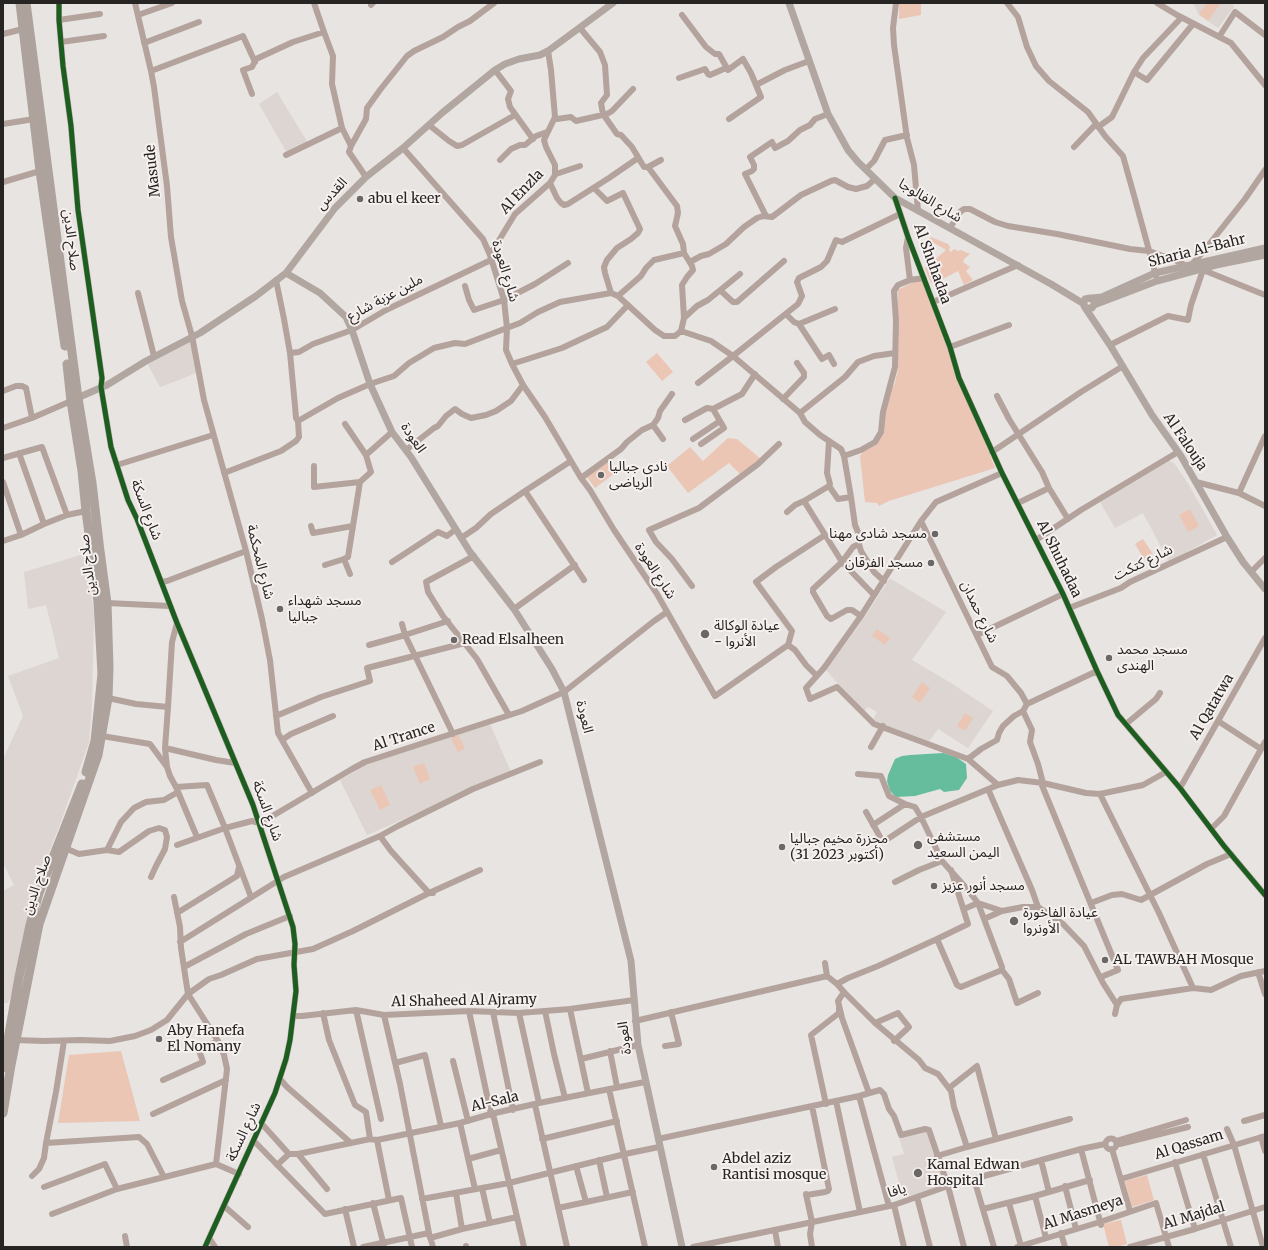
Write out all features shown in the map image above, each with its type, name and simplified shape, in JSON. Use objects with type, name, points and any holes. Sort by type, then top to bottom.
[{"type":"highway","name":"صلاح الدين","points":[[3,1113],[15,1040],[39,924],[98,755],[108,698],[109,643],[107,603],[92,483],[67,361],[40,171],[20,3]]},
{"type":"highway","name":"صلاح الدين","points":[[3,1068],[30,925],[39,893],[81,786],[96,737],[101,666],[98,602],[26,3]]},
{"type":"main road","name":"القدس","points":[[74,400],[107,385],[154,356],[192,336],[244,305],[286,274],[335,208],[366,177],[403,148],[494,70],[520,59],[540,55],[548,51],[613,3]]},
{"type":"main road","name":"شارع الفالوجا","points":[[789,3],[828,114],[848,150],[875,179],[896,198],[1018,265],[1085,306]]},
{"type":"main road","name":"Sharia Al-Bahr","points":[[1093,302],[1102,296],[1155,273],[1190,267],[1265,248]]},
{"type":"main road","name":"Sharia Al-Bahr","points":[[1093,302],[1157,281],[1190,267],[1203,269],[1265,255]]},
{"type":"main road","name":"العودة","points":[[286,274],[320,293],[346,317],[352,330],[370,384],[392,432],[406,450],[461,538],[514,609],[552,669],[564,692],[631,961],[638,1045],[682,1247]]},
{"type":"main road","points":[[1085,306],[1090,308],[1093,302]]},
{"type":"main road","name":"Al Falouja","points":[[1085,306],[1152,416],[1178,452],[1227,537],[1251,572],[1265,589]]},
{"type":"street","name":"شارع السكة","points":[[59,3],[61,42],[71,126],[78,210],[102,378],[101,387],[111,447],[128,500],[137,519],[170,606],[253,805],[294,927],[296,952],[294,966],[296,991],[294,1016],[290,1040],[277,1090],[205,1247]]},
{"type":"street","name":"Masude","points":[[135,3],[151,71],[162,142],[172,244],[182,301],[192,336]]},
{"type":"street","points":[[138,15],[172,3]]},
{"type":"street","points":[[314,3],[333,56],[332,84],[342,128],[351,146]]},
{"type":"street","points":[[366,177],[349,152],[366,119],[367,108],[380,90],[407,56],[414,50],[443,37],[470,22],[494,3]]},
{"type":"street","points":[[896,3],[893,28],[894,45],[907,135],[914,165],[918,211]]},
{"type":"street","points":[[1007,3],[1018,17],[1027,47],[1036,66],[1049,81],[1088,112],[1123,156],[1157,281]]},
{"type":"street","points":[[1157,3],[1181,18],[1231,43],[1265,85]]},
{"type":"street","points":[[1220,37],[1235,12],[1265,35]]},
{"type":"street","points":[[59,20],[100,14]]},
{"type":"street","points":[[682,15],[706,47],[715,54],[719,54],[726,68]]},
{"type":"street","points":[[1074,147],[1097,125],[1112,118],[1134,72],[1148,52],[1181,18]]},
{"type":"street","points":[[144,43],[199,22]]},
{"type":"street","points":[[1134,72],[1147,80],[1193,24]]},
{"type":"street","points":[[298,421],[338,398],[370,384],[394,376],[409,363],[434,348],[455,343],[465,344],[507,328],[560,302],[611,293],[618,296],[655,330],[664,336],[675,336],[680,331],[684,318],[682,285],[693,270],[684,252],[683,244],[675,226],[678,213],[677,206],[648,167],[644,167],[621,135],[617,134],[603,114],[601,103],[607,94],[605,65],[600,52],[580,28]]},
{"type":"street","points":[[3,34],[23,29]]},
{"type":"street","points":[[252,94],[243,70],[252,67],[256,59],[292,42],[324,32]]},
{"type":"street","points":[[61,42],[104,36]]},
{"type":"street","points":[[151,71],[243,36],[255,62]]},
{"type":"street","points":[[548,51],[555,117],[557,119],[571,117],[576,121],[607,114],[612,111],[633,89]]},
{"type":"street","points":[[679,78],[704,69],[710,75],[726,68],[728,70],[743,59],[751,73],[761,97],[729,119]]},
{"type":"street","points":[[756,85],[785,70],[810,61]]},
{"type":"street","points":[[494,70],[511,91],[508,99],[510,107],[533,139]]},
{"type":"street","points":[[766,216],[746,174],[754,169],[754,165],[750,158],[772,142],[775,148],[788,141],[800,130],[810,125],[814,119],[828,114]]},
{"type":"street","points":[[429,125],[457,146],[462,145],[515,115]]},
{"type":"street","name":"Al Enzla","points":[[490,257],[515,214],[550,183],[556,174],[555,166],[544,140],[555,117]]},
{"type":"street","points":[[3,124],[34,119]]},
{"type":"street","points":[[286,155],[342,128]]},
{"type":"street","points":[[500,160],[511,149],[520,145],[525,145],[542,133],[548,132]]},
{"type":"street","points":[[866,169],[874,161],[885,140],[907,135]]},
{"type":"street","name":"شارع العودة","points":[[403,148],[483,239],[504,300],[507,328],[506,350],[512,364],[523,385],[545,417],[581,478],[657,594],[715,696],[788,644]]},
{"type":"street","points":[[550,183],[557,198],[564,205],[568,204],[638,158]]},
{"type":"street","points":[[648,167],[661,160]]},
{"type":"street","points":[[556,174],[580,166]]},
{"type":"street","points":[[950,228],[958,214],[966,209],[1008,226],[1057,234],[1130,249],[1149,250],[1190,267],[1245,199],[1265,170]]},
{"type":"street","points":[[3,182],[40,171]]},
{"type":"street","points":[[690,262],[701,256],[709,254],[726,244],[744,226],[757,218],[766,216],[772,217],[801,195],[834,180],[856,189],[867,186],[875,179]]},
{"type":"street","points":[[594,188],[607,201],[623,193],[640,229],[638,234],[617,248],[607,260],[604,267],[611,293]]},
{"type":"street","name":"Al Shuhadaa","points":[[896,198],[900,214],[950,347],[959,378],[1002,473],[1063,594],[1118,715],[1180,788],[1211,829],[1265,895]]},
{"type":"street","points":[[698,383],[798,304],[802,296],[797,282],[799,278],[821,267],[827,261],[836,240],[842,242],[900,214]]},
{"type":"street","points":[[908,236],[906,248],[910,280]]},
{"type":"street","points":[[618,296],[641,276],[654,260],[684,252]]},
{"type":"street","name":"ملين عزبة شارع","points":[[290,353],[299,352],[313,344],[352,330],[386,310],[490,257]]},
{"type":"street","points":[[720,291],[733,302],[736,302],[784,261]]},
{"type":"street","points":[[465,286],[474,310],[504,300],[535,284],[568,263]]},
{"type":"street","points":[[933,302],[1018,265]]},
{"type":"street","points":[[1110,345],[1168,316],[1188,320],[1191,305],[1203,269],[1265,295]]},
{"type":"street","points":[[684,318],[697,306],[708,300],[740,274]]},
{"type":"street","points":[[844,456],[861,450],[875,442],[881,432],[883,412],[895,367],[896,321],[894,291],[898,284],[924,278]]},
{"type":"street","points":[[224,473],[281,451],[296,441],[299,437],[290,353],[276,280]]},
{"type":"street","points":[[138,292],[154,356]]},
{"type":"street","points":[[512,364],[562,348],[607,327],[628,305]]},
{"type":"street","points":[[799,324],[835,309]]},
{"type":"street","points":[[786,314],[794,322],[799,324],[822,359],[828,355],[834,364]]},
{"type":"street","points":[[950,347],[1009,325]]},
{"type":"street","points":[[680,331],[711,341],[733,356],[800,413],[805,422],[841,449],[844,456],[855,526],[860,537],[859,544],[861,551],[874,572],[884,581]]},
{"type":"street","name":"شارع المحكمة","points":[[192,336],[204,400],[246,551],[270,660],[278,733],[312,793]]},
{"type":"street","points":[[800,413],[845,377],[858,362],[874,356],[895,353]]},
{"type":"street","points":[[783,399],[804,377],[804,373],[797,363]]},
{"type":"street","points":[[992,452],[1122,366]]},
{"type":"street","points":[[685,420],[707,408],[713,409],[742,394],[755,374]]},
{"type":"street","points":[[406,450],[438,426],[446,416],[455,409],[471,418],[496,411],[511,401],[523,385]]},
{"type":"street","points":[[3,391],[16,386],[26,388],[32,418]]},
{"type":"street","points":[[581,478],[621,449],[623,445],[642,430],[653,425],[658,418],[660,411],[672,394]]},
{"type":"street","points":[[997,396],[1068,519]]},
{"type":"street","points":[[3,428],[32,418],[74,400]]},
{"type":"street","points":[[701,444],[724,428],[713,409]]},
{"type":"street","points":[[693,439],[720,421]]},
{"type":"street","points":[[314,466],[314,487],[360,482],[371,472],[366,454],[345,424]]},
{"type":"street","points":[[653,425],[663,439]]},
{"type":"street","points":[[366,454],[392,432]]},
{"type":"street","points":[[117,465],[213,435]]},
{"type":"street","points":[[1239,493],[1264,439]]},
{"type":"street","points":[[829,441],[827,473],[830,486],[838,499],[851,497]]},
{"type":"street","points":[[692,586],[672,559],[656,542],[649,530],[699,508],[758,464],[779,444]]},
{"type":"street","points":[[3,458],[42,446],[67,516]]},
{"type":"street","points":[[1036,540],[1178,452]]},
{"type":"street","points":[[19,453],[44,524]]},
{"type":"street","points":[[461,538],[525,490],[571,461]]},
{"type":"street","points":[[998,785],[968,759],[883,726],[874,724],[837,687],[810,699],[806,688],[818,676],[861,616],[884,581],[893,563],[921,521],[936,502],[1002,473]]},
{"type":"street","points":[[3,482],[21,535]]},
{"type":"street","points":[[325,565],[348,557],[360,482]]},
{"type":"street","points":[[1196,482],[1239,493],[1265,506]]},
{"type":"street","points":[[787,512],[795,505],[830,486]]},
{"type":"street","points":[[1018,503],[1049,488]]},
{"type":"street","points":[[525,490],[584,580]]},
{"type":"street","points":[[804,501],[842,562],[874,595]]},
{"type":"street","points":[[3,541],[21,535],[44,524],[86,510]]},
{"type":"street","name":"شارع حمدان","points":[[921,521],[992,667],[1008,676],[1022,694],[1027,704]]},
{"type":"street","points":[[311,526],[313,534],[353,526]]},
{"type":"street","points":[[392,562],[438,532],[447,536],[456,529]]},
{"type":"street","points":[[818,676],[806,665],[795,650],[788,644],[792,631],[756,582],[825,535]]},
{"type":"street","name":"شارع كتكت","points":[[1069,608],[1121,588],[1130,582],[1227,537]]},
{"type":"street","points":[[859,544],[853,547],[842,562],[814,587],[813,592],[831,619],[847,610],[852,610],[861,616]]},
{"type":"street","points":[[161,582],[246,551]]},
{"type":"street","points":[[474,556],[426,582],[428,592],[443,616],[477,659],[509,715]]},
{"type":"street","points":[[1251,572],[1265,558]]},
{"type":"street","points":[[344,559],[350,574]]},
{"type":"street","points":[[514,609],[575,565]]},
{"type":"street","points":[[977,635],[1063,594]]},
{"type":"street","points":[[107,603],[170,606]]},
{"type":"street","name":"Al Trance","points":[[259,823],[365,762],[535,706],[564,692],[667,612]]},
{"type":"street","points":[[368,645],[448,621]]},
{"type":"street","points":[[177,623],[172,642],[165,748],[167,767],[170,776],[197,837]]},
{"type":"street","points":[[402,624],[405,635],[453,734]]},
{"type":"street","name":"Al Qatatwa","points":[[1180,788],[1265,638]]},
{"type":"street","points":[[276,716],[321,697],[370,681],[367,668],[465,643]]},
{"type":"street","points":[[968,759],[981,749],[997,740],[1003,726],[1014,716],[1023,711],[1027,704],[1097,671]]},
{"type":"street","points":[[1126,724],[1156,699],[1160,693]]},
{"type":"street","points":[[108,698],[136,704],[168,707]]},
{"type":"street","points":[[1023,711],[1032,730],[1030,742],[1038,764],[1042,783],[1118,970],[1101,978]]},
{"type":"street","points":[[282,740],[291,734],[333,716]]},
{"type":"street","points":[[1218,721],[1261,749]]},
{"type":"street","points":[[871,747],[883,726]]},
{"type":"street","points":[[102,736],[150,744],[167,767]]},
{"type":"street","points":[[1211,829],[1224,816],[1265,742]]},
{"type":"street","points":[[165,748],[235,763]]},
{"type":"street","points":[[180,942],[284,877],[380,836],[473,789],[540,762]]},
{"type":"street","points":[[866,812],[883,842],[921,817],[998,785],[1018,780],[1042,783],[1086,793],[1100,794],[1144,785],[1166,772]]},
{"type":"street","points":[[858,774],[881,776],[889,796],[915,807],[942,860],[978,903],[1002,970],[1009,979],[1017,1003],[1038,993]]},
{"type":"street","points":[[107,850],[121,822],[134,808],[146,802],[164,800],[177,789],[207,785],[251,897]]},
{"type":"street","points":[[988,789],[1038,907]]},
{"type":"street","points":[[1100,794],[1168,931],[1193,988]]},
{"type":"street","points":[[873,825],[905,804]]},
{"type":"street","points":[[177,845],[225,828],[252,821],[259,823]]},
{"type":"street","points":[[65,848],[79,854],[107,850],[120,852],[149,831],[159,828],[165,830],[167,837],[165,849],[151,877]]},
{"type":"street","points":[[380,836],[391,851],[432,893]]},
{"type":"street","points":[[1091,903],[1112,895],[1122,894],[1141,900],[1207,864],[1231,854]]},
{"type":"street","points":[[895,882],[942,860]]},
{"type":"street","points":[[177,912],[237,876],[239,866]]},
{"type":"street","points":[[15,1040],[110,1041],[135,1036],[151,1030],[167,1020],[188,994],[209,979],[221,976],[257,959],[304,952],[313,949],[356,930],[480,870]]},
{"type":"street","points":[[837,984],[968,924],[951,870]]},
{"type":"street","points":[[174,898],[180,927],[180,942],[188,994],[218,1041],[224,1055],[227,1069],[216,1164]]},
{"type":"street","points":[[964,909],[978,903],[1002,911]]},
{"type":"street","points":[[984,920],[1002,911],[1023,907],[1038,907],[1064,924],[1084,946],[1117,1005]]},
{"type":"street","points":[[184,968],[246,934],[290,916]]},
{"type":"street","points":[[937,939],[957,985],[961,987],[1002,970]]},
{"type":"street","points":[[826,963],[827,976],[837,984],[874,1023],[894,1041],[919,1060],[925,1068],[938,1074],[952,1091],[954,1107],[967,1147]]},
{"type":"street","points":[[1115,1014],[1117,1005],[1121,999],[1193,988],[1211,990],[1242,976],[1262,971],[1265,994]]},
{"type":"street","points":[[635,1021],[827,976]]},
{"type":"street","points":[[826,1104],[811,1035],[839,1014],[838,1001],[844,992]]},
{"type":"street","name":"Al Shaheed Al Ajramy","points":[[294,1016],[356,1010],[384,1015],[469,1011],[519,1013],[570,1009],[634,1000]]},
{"type":"street","points":[[838,1001],[842,1018],[869,1094]]},
{"type":"street","points":[[570,1009],[588,1093]]},
{"type":"street","points":[[356,1010],[380,1119]]},
{"type":"street","points":[[469,1011],[491,1114],[494,1118],[524,1247]]},
{"type":"street","points":[[545,1011],[565,1098]]},
{"type":"street","points":[[493,1012],[513,1110]]},
{"type":"street","points":[[665,1046],[679,1044],[671,1012]]},
{"type":"street","points":[[874,1023],[898,1012],[909,1027],[894,1041]]},
{"type":"street","points":[[323,1013],[329,1040],[355,1105],[366,1112],[389,1200]]},
{"type":"street","points":[[519,1013],[537,1104],[542,1139],[567,1247]]},
{"type":"street","points":[[384,1015],[433,1247]]},
{"type":"street","points":[[32,1176],[39,1169],[44,1158],[64,1041]]},
{"type":"street","points":[[163,1080],[203,1062],[199,1050],[218,1041]]},
{"type":"street","points":[[581,1059],[638,1045]]},
{"type":"street","points":[[610,1051],[617,1087]]},
{"type":"street","points":[[395,1063],[425,1055],[441,1126]]},
{"type":"street","points":[[453,1061],[468,1121]]},
{"type":"street","points":[[949,1088],[977,1066],[996,1139]]},
{"type":"street","points":[[280,1079],[287,1087],[351,1143]]},
{"type":"street","points":[[154,1114],[226,1080]]},
{"type":"street","name":"Al-Sala","points":[[289,1154],[298,1154],[460,1123],[491,1114],[645,1082]]},
{"type":"street","points":[[610,1089],[645,1247]]},
{"type":"street","points":[[422,1199],[509,1183],[625,1154],[659,1143],[812,1106],[836,1102],[880,1090],[884,1094],[901,1135],[925,1129],[929,1130],[948,1186],[964,1247]]},
{"type":"street","points":[[859,1096],[904,1247]]},
{"type":"street","points":[[836,1102],[860,1212]]},
{"type":"street","points":[[812,1106],[829,1189],[825,1192],[806,1195],[812,1222],[810,1234],[812,1247]]},
{"type":"street","points":[[1244,1121],[1265,1115]]},
{"type":"street","points":[[938,1156],[1070,1119]]},
{"type":"street","points":[[1105,1144],[1107,1148],[1186,1120]]},
{"type":"street","points":[[542,1139],[617,1121]]},
{"type":"street","points":[[460,1123],[475,1189]]},
{"type":"street","points":[[262,1124],[289,1154],[277,1165]]},
{"type":"street","points":[[1115,1145],[1188,1127]]},
{"type":"street","points":[[1227,1128],[1234,1145],[1263,1247]]},
{"type":"street","points":[[46,1143],[139,1137],[147,1144],[164,1177]]},
{"type":"street","points":[[1263,1137],[1265,1151]]},
{"type":"street","name":"Al Qassam","points":[[1121,1179],[1263,1137]]},
{"type":"street","name":"يافا","points":[[693,1247],[891,1206],[948,1186],[1081,1149],[1105,1144],[1109,1139],[1113,1138],[1115,1145]]},
{"type":"street","points":[[254,1141],[325,1214],[401,1198],[412,1247]]},
{"type":"street","points":[[1115,1145],[1121,1179],[1130,1211]]},
{"type":"street","points":[[1081,1149],[1101,1223]]},
{"type":"street","points":[[468,1159],[501,1150]]},
{"type":"street","points":[[298,1154],[327,1189]]},
{"type":"street","points":[[1203,1154],[1231,1247]]},
{"type":"street","points":[[599,1160],[607,1198]]},
{"type":"street","points":[[1041,1160],[1049,1192]]},
{"type":"street","points":[[1175,1162],[1194,1229]]},
{"type":"street","points":[[44,1187],[105,1164],[117,1189]]},
{"type":"street","points":[[52,1214],[117,1189],[216,1164],[239,1174]]},
{"type":"street","points":[[576,1166],[586,1202]]},
{"type":"street","points":[[974,1179],[994,1247]]},
{"type":"street","points":[[983,1209],[1090,1180]]},
{"type":"street","points":[[1065,1186],[1076,1229]]},
{"type":"street","points":[[482,1188],[490,1223]]},
{"type":"street","points":[[558,1208],[633,1192]]},
{"type":"street","points":[[456,1193],[462,1229]]},
{"type":"street","points":[[1035,1196],[1046,1238]]},
{"type":"street","points":[[916,1197],[930,1247]]},
{"type":"street","points":[[373,1203],[384,1245]]},
{"type":"street","points":[[1009,1203],[1019,1246]]},
{"type":"street","name":"Al Masmeya","points":[[1019,1246],[1101,1223],[1130,1211],[1156,1203],[1166,1237]]},
{"type":"street","points":[[224,1206],[248,1226]]},
{"type":"street","name":"Al Majdal","points":[[1130,1247],[1138,1246],[1265,1207]]},
{"type":"street","points":[[345,1209],[354,1247]]},
{"type":"street","points":[[363,1247],[384,1245],[410,1238],[430,1236],[517,1217]]},
{"type":"street","points":[[775,1230],[778,1247]]},
{"type":"street","points":[[1061,1233],[1065,1247]]},
{"type":"street","points":[[125,1236],[127,1247]]},
{"type":"street","points":[[1166,1237],[1169,1247]]},
{"type":"street","points":[[209,1238],[215,1247]]},
{"type":"shaded area","points":[[899,3],[921,3],[921,15],[899,19]]},
{"type":"shaded area","points":[[1193,3],[1232,3],[1234,7],[1218,28],[1199,15]]},
{"type":"shaded area","points":[[1207,3],[1221,3],[1208,21],[1199,14]]},
{"type":"shaded area","points":[[277,92],[308,143],[287,153],[259,104]]},
{"type":"shaded area","points":[[931,237],[948,244],[951,252],[954,249],[970,254],[963,262],[970,267],[966,271],[973,280],[964,285],[958,271],[941,280],[931,283],[925,268],[946,250],[929,240]]},
{"type":"shaded area","points":[[922,280],[995,468],[889,501],[879,506],[877,503],[865,502],[860,456],[865,449],[875,444],[890,392],[895,383],[898,369],[898,290],[911,283]]},
{"type":"shaded area","points":[[190,338],[200,371],[160,387],[146,361]]},
{"type":"shaded area","points":[[657,353],[673,372],[662,381],[646,362]]},
{"type":"shaded area","points":[[728,438],[737,439],[761,459],[740,474],[729,463],[688,493],[667,466],[690,447],[703,461]]},
{"type":"shaded area","points":[[1167,460],[1174,463],[1189,485],[1217,535],[1169,562],[1143,513],[1115,528],[1100,502]]},
{"type":"shaded area","name":"نادى جباليا الرياضى","points":[[607,461],[615,473],[595,488],[587,477]]},
{"type":"shaded area","points":[[1190,509],[1199,526],[1188,532],[1179,515]]},
{"type":"shaded area","points":[[1143,539],[1153,554],[1144,559],[1135,544]]},
{"type":"shaded area","points":[[84,554],[87,562],[94,614],[92,706],[89,742],[34,892],[13,991],[8,1003],[3,1003],[3,891],[14,885],[3,863],[3,759],[23,716],[8,676],[59,658],[46,605],[28,609],[24,572]]},
{"type":"shaded area","points":[[891,579],[946,612],[912,660],[951,683],[993,711],[968,748],[938,729],[929,741],[872,721],[877,712],[868,707],[863,712],[826,670]]},
{"type":"shaded area","points":[[877,629],[890,638],[885,645],[872,636]]},
{"type":"shaded area","points":[[922,682],[930,688],[920,703],[912,697]]},
{"type":"shaded area","points":[[965,713],[973,718],[965,731],[957,726]]},
{"type":"shaded area","points":[[490,724],[511,772],[367,835],[340,780],[367,764]]},
{"type":"shaded area","points":[[458,735],[465,748],[458,752],[451,738]]},
{"type":"shaded area","points":[[943,753],[956,757],[966,764],[967,778],[959,790],[944,792],[940,789],[915,796],[896,797],[890,791],[887,781],[895,759],[910,755]]},
{"type":"shaded area","points":[[424,763],[430,779],[420,784],[413,767]]},
{"type":"shaded area","points":[[381,785],[390,805],[380,810],[370,790]]},
{"type":"shaded area","points":[[121,1051],[140,1121],[58,1123],[69,1055]]},
{"type":"shaded area","name":"Kamal Edwan Hospital","points":[[928,1131],[945,1187],[904,1201],[892,1157],[904,1154],[899,1137]]},
{"type":"shaded area","points":[[1147,1175],[1154,1200],[1132,1207],[1125,1181]]},
{"type":"shaded area","points":[[1121,1220],[1127,1244],[1117,1247],[1109,1247],[1103,1224]]},
{"type":"cycle path","points":[[59,3],[63,66],[71,126],[78,210],[102,378],[101,387],[111,447],[128,500],[137,519],[177,623],[253,805],[293,927],[295,944],[294,965],[296,991],[286,1059],[275,1093],[205,1247]]},
{"type":"cycle path","points":[[895,198],[908,237],[950,347],[959,378],[1002,473],[1063,594],[1118,715],[1180,788],[1224,846],[1265,895]]},
{"type":"place","name":"abu el keer","points":[[360,199]]},
{"type":"place","name":"نادى جباليا الرياضى","points":[[601,475]]},
{"type":"place","name":"مسجد شادى مهنا","points":[[935,534]]},
{"type":"place","name":"مسجد الفرقان","points":[[931,563]]},
{"type":"place","name":"مسجد شهداء جباليا","points":[[280,609]]},
{"type":"place","name":"عيادة الوكالة - الأنروا","points":[[705,634]]},
{"type":"place","name":"Read Elsalheen","points":[[454,640]]},
{"type":"place","name":"مسجد محمد الهندى","points":[[1109,658]]},
{"type":"place","name":"مستشفى اليمن السعيد","points":[[918,845]]},
{"type":"place","name":"مجزرة مخيم جباليا (31 أكتوبر 2023)","points":[[782,847]]},
{"type":"place","name":"مسجد أنور عزيز","points":[[934,886]]},
{"type":"place","name":"عيادة الفاخورة الأونروا","points":[[1014,921]]},
{"type":"place","name":"AL TAWBAH Mosque","points":[[1105,960]]},
{"type":"place","name":"Aby Hanefa El Nomany","points":[[159,1039]]},
{"type":"place","name":"Abdel aziz Rantisi mosque","points":[[714,1167]]},
{"type":"place","name":"Kamal Edwan Hospital","points":[[918,1173]]}]
